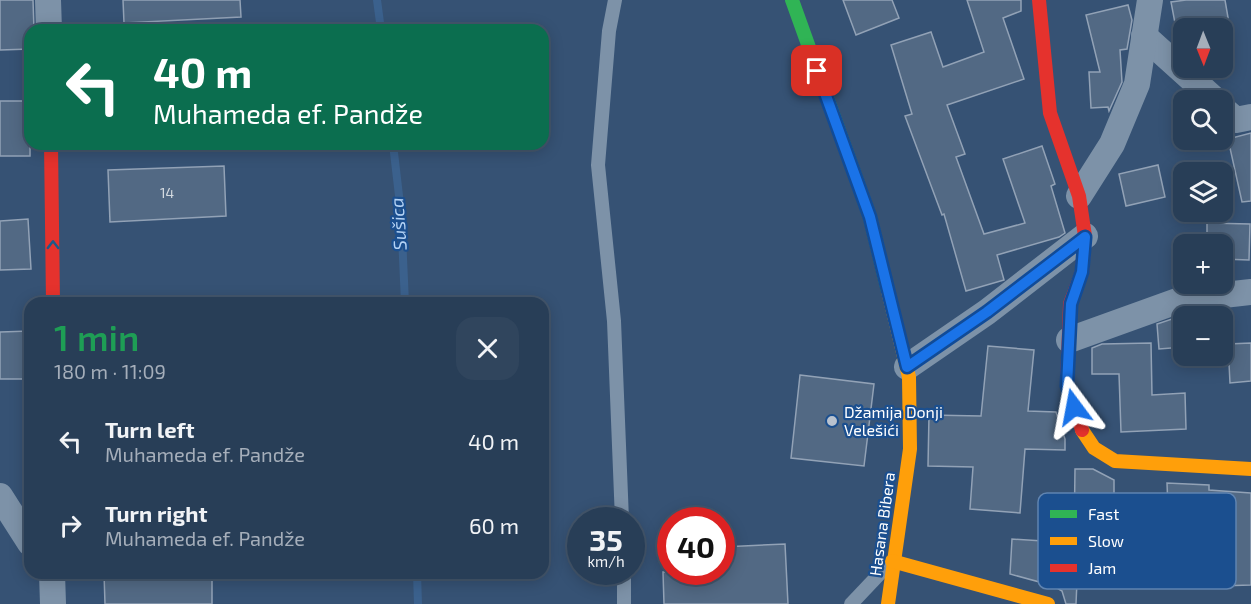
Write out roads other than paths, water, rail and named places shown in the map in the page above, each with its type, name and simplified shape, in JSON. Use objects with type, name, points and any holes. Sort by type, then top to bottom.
[{"type":"street","points":[[48,0],[49,24]]},
{"type":"street","name":"Hasana Bibera","points":[[792,0],[870,217],[907,367],[911,405],[910,449],[892,561],[888,604]]},
{"type":"street","points":[[1039,0],[1050,113],[1079,196],[1085,237],[1082,272],[1071,304],[1067,386],[1081,429],[1094,448],[1115,461],[1251,469]]},
{"type":"street","points":[[1079,196],[1112,144],[1137,84],[1150,0]]},
{"type":"street","points":[[1144,36],[1204,90]]},
{"type":"street","points":[[1233,117],[1236,120],[1251,117]]},
{"type":"street","points":[[51,150],[53,297]]},
{"type":"street","points":[[907,367],[987,312],[1085,237]]},
{"type":"street","points":[[1069,340],[1180,300],[1251,292]]},
{"type":"street","points":[[0,496],[24,534]]},
{"type":"street","points":[[892,561],[1048,604]]},
{"type":"street","points":[[51,579],[53,604]]},
{"type":"lane","points":[[615,0],[609,30],[598,165],[614,321],[621,507]]},
{"type":"lane","points":[[851,604],[892,561]]},
{"type":"lane","points":[[624,585],[624,604]]},
{"type":"waterway","name":"Sušica","points":[[377,0],[380,24]]},
{"type":"waterway","name":"Sušica","points":[[394,150],[401,213],[405,297]]},
{"type":"waterway","name":"Sušica","points":[[417,579],[418,604]]},
{"type":"place","name":"Džamija Donji Velešići","points":[[832,421]]}]
